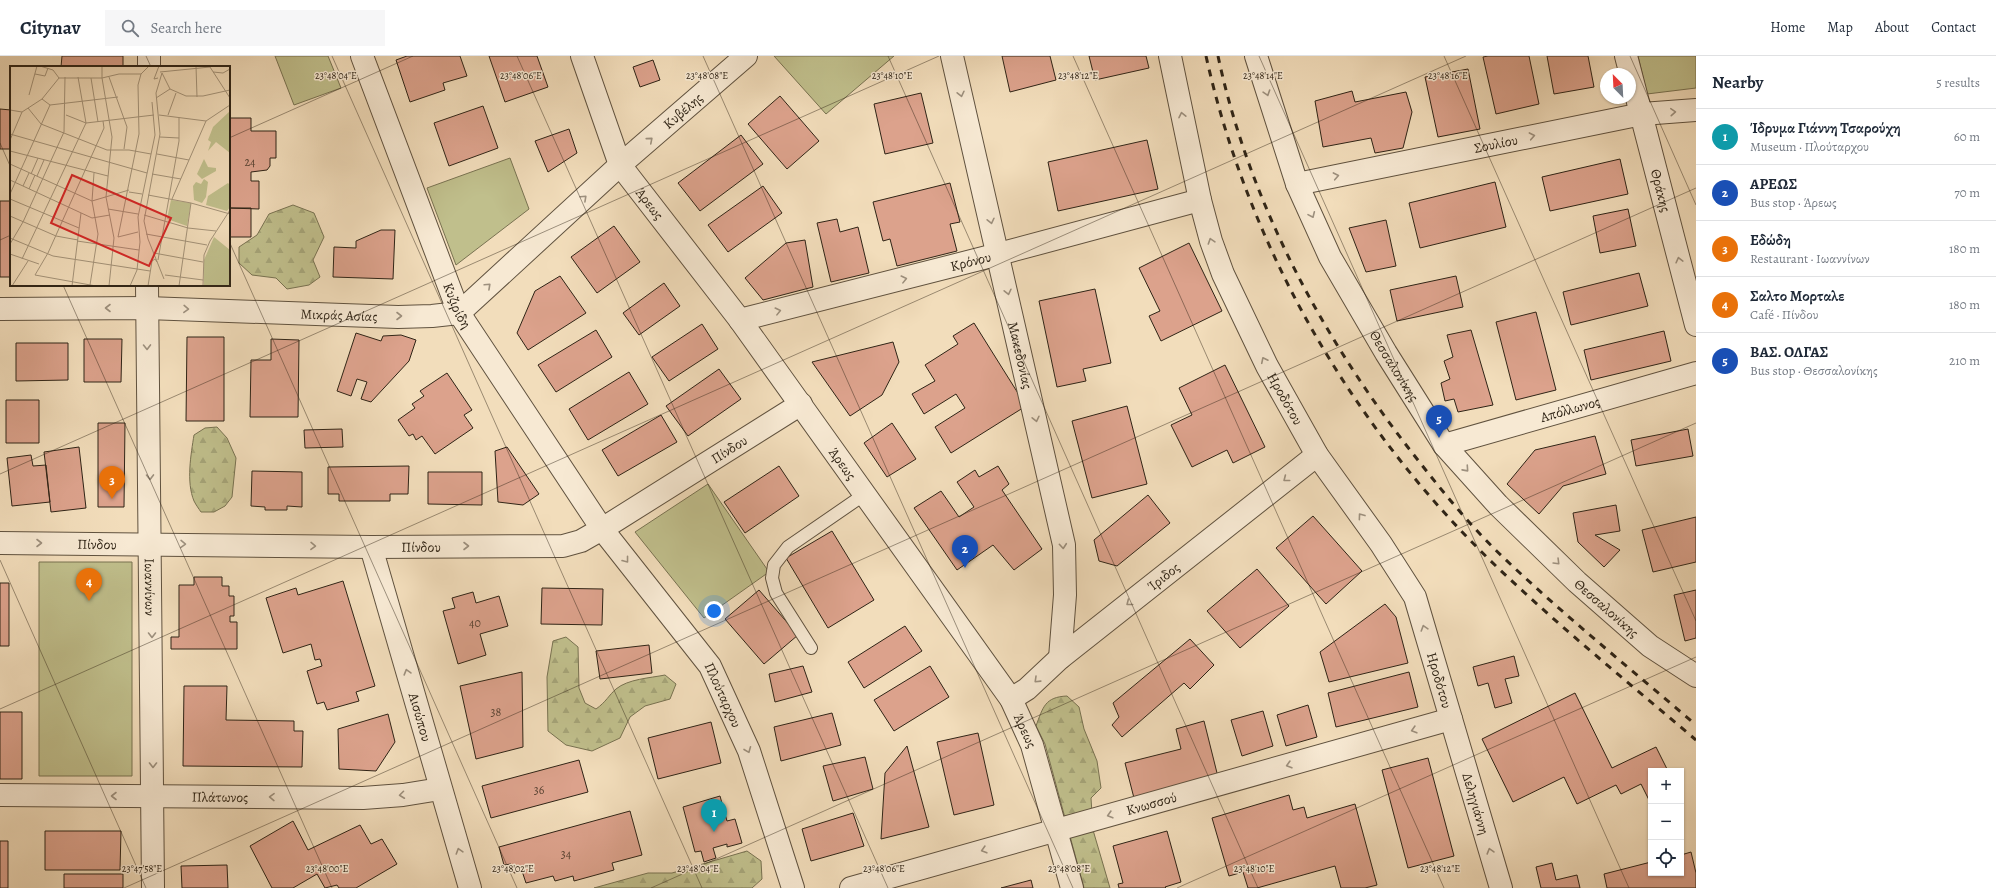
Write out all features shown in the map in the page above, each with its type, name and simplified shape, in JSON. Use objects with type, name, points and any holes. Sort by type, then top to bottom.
[{"type":"street","name":"Κυζιρίδη","points":[[362,56],[460,313],[602,529]]},
{"type":"street","name":"Άρεως","points":[[582,56],[620,165],[740,320],[1011,699],[1032,745],[1072,888]]},
{"type":"street","name":"Κυβέλης","points":[[620,165],[746,56]]},
{"type":"street","name":"Μακεδονίας","points":[[952,56],[999,254],[1064,545],[1065,595],[1060,658]]},
{"type":"street","name":"Ηροδότου","points":[[1170,56],[1200,200],[1211,241],[1223,274],[1267,366],[1317,455],[1381,544],[1415,597],[1451,719]]},
{"type":"street","name":"Θεσσαλονίκης","points":[[1256,56],[1297,184],[1330,257],[1386,353],[1444,445],[1498,505],[1577,582],[1650,646],[1696,676]]},
{"type":"street","name":"Θράκης","points":[[1626,56],[1696,325]]},
{"type":"street","name":"Σουλίου","points":[[1297,184],[1642,114],[1696,110]]},
{"type":"street","points":[[460,313],[620,165]]},
{"type":"street","name":"Κρόνου","points":[[740,320],[999,254],[1200,200]]},
{"type":"street","name":"Ιωαννίνων","points":[[147,286],[151,544],[153,888]]},
{"type":"street","name":"Μικράς Ασίας","points":[[0,309],[147,308],[398,317],[460,313]]},
{"type":"street","name":"Απόλλωνος","points":[[1444,445],[1696,373]]},
{"type":"street","name":"Πίνδου","points":[[0,543],[371,547],[563,546],[581,541],[602,529],[801,404]]},
{"type":"street","name":"Ίριδος","points":[[1011,699],[1027,689],[1060,658],[1317,455]]},
{"type":"street","name":"Πλούταρχου","points":[[602,529],[710,666],[749,751],[793,888]]},
{"type":"street","name":"Αισώπου","points":[[371,547],[440,789],[470,888]]},
{"type":"street","points":[[1674,661],[1696,656]]},
{"type":"street","name":"Κνωσσού","points":[[851,888],[1451,719]]},
{"type":"street","name":"Δεληγιάννη","points":[[1451,719],[1501,888]]},
{"type":"street","name":"Πλάτωνος","points":[[0,795],[380,798],[440,789]]},
{"type":"lane","points":[[811,648],[776,593],[772,578],[774,565],[788,547],[865,494]]},
{"type":"green space","points":[[275,56],[328,56],[341,88],[294,105]]},
{"type":"green space","points":[[774,56],[894,56],[826,114]]},
{"type":"green space","points":[[1638,56],[1696,56],[1696,88],[1647,94]]},
{"type":"green space","points":[[510,158],[529,209],[456,265],[427,188]]},
{"type":"green space","points":[[293,205],[314,213],[324,237],[313,260],[320,277],[309,285],[287,289],[276,278],[252,275],[239,263],[239,247],[257,235],[269,214]]},
{"type":"green space","points":[[217,427],[227,438],[236,458],[232,497],[225,506],[214,512],[201,512],[194,501],[190,485],[190,468],[194,435],[205,428]]},
{"type":"green space","points":[[708,484],[769,572],[704,618],[635,532]]},
{"type":"green space","points":[[39,562],[132,562],[132,776],[39,776]]},
{"type":"green space","points":[[566,637],[578,647],[579,688],[585,703],[596,709],[616,689],[627,683],[639,679],[665,675],[676,684],[670,699],[645,706],[630,717],[620,738],[592,751],[566,745],[548,731],[547,677],[553,641]]},
{"type":"green space","points":[[1067,696],[1079,707],[1084,729],[1097,761],[1101,788],[1091,798],[1093,830],[1110,888],[1084,888],[1045,744],[1036,726],[1043,708],[1049,701],[1054,698]]},
{"type":"green space","points":[[747,851],[761,861],[762,879],[752,888],[594,888],[648,873],[672,873]]},
{"type":"building","points":[[62,56],[123,56],[123,66],[61,66]]},
{"type":"building","points":[[407,56],[460,56],[467,76],[443,83],[445,90],[410,102],[396,60]]},
{"type":"building","points":[[489,56],[537,56],[548,87],[505,102]]},
{"type":"building","points":[[1002,56],[1050,56],[1056,80],[1010,92]]},
{"type":"building","points":[[1089,56],[1146,56],[1149,68],[1095,80]]},
{"type":"building","points":[[1529,56],[1539,104],[1496,114],[1483,57]]},
{"type":"building","points":[[1547,56],[1588,56],[1594,87],[1554,94]]},
{"type":"building","points":[[653,60],[660,80],[640,87],[633,67]]},
{"type":"building","points":[[1468,69],[1480,129],[1438,137],[1425,77]]},
{"type":"building","points":[[1352,91],[1355,102],[1406,92],[1412,112],[1403,148],[1375,153],[1371,138],[1323,147],[1315,101]]},
{"type":"building","points":[[921,93],[933,143],[885,154],[874,104]]},
{"type":"building","points":[[780,96],[819,141],[787,169],[748,124]]},
{"type":"building","points":[[483,106],[498,148],[449,166],[434,123]]},
{"type":"building","points":[[0,109],[10,110],[10,149],[0,149]]},
{"type":"building","points":[[230,118],[251,118],[251,131],[276,131],[276,158],[270,158],[270,166],[267,170],[251,172],[251,181],[259,181],[259,209],[230,208]]},
{"type":"building","points":[[569,129],[577,153],[548,172],[535,141]]},
{"type":"building","points":[[741,135],[763,164],[700,211],[678,183]]},
{"type":"building","points":[[1147,140],[1158,189],[1058,211],[1048,162]]},
{"type":"building","points":[[1620,159],[1628,194],[1550,211],[1542,177]]},
{"type":"building","points":[[1495,182],[1506,227],[1420,248],[1409,203]]},
{"type":"building","points":[[950,183],[960,222],[950,224],[957,251],[897,266],[890,239],[883,241],[873,202]]},
{"type":"building","points":[[763,186],[782,213],[728,252],[708,225]]},
{"type":"building","points":[[0,201],[10,201],[10,277],[0,277]]},
{"type":"building","points":[[230,208],[251,208],[251,237],[230,237]]},
{"type":"building","points":[[1628,209],[1636,246],[1600,253],[1593,216]]},
{"type":"building","points":[[837,219],[840,232],[858,227],[869,273],[831,282],[817,223]]},
{"type":"building","points":[[1386,220],[1396,266],[1366,272],[1349,228]]},
{"type":"building","points":[[614,226],[640,262],[597,293],[571,257]]},
{"type":"building","points":[[381,230],[395,230],[393,279],[333,277],[334,247],[356,248],[356,241]]},
{"type":"building","points":[[805,240],[813,287],[763,300],[745,278],[786,243]]},
{"type":"building","points":[[1189,243],[1222,311],[1161,341],[1149,316],[1160,311],[1139,268]]},
{"type":"building","points":[[1639,273],[1648,306],[1571,325],[1563,292]]},
{"type":"building","points":[[560,276],[586,313],[528,350],[517,333],[535,291]]},
{"type":"building","points":[[1456,276],[1463,307],[1397,321],[1390,290]]},
{"type":"building","points":[[664,283],[680,306],[639,335],[623,313]]},
{"type":"building","points":[[1095,289],[1111,363],[1083,369],[1086,381],[1057,387],[1039,301]]},
{"type":"building","points":[[1536,312],[1556,390],[1516,400],[1496,322]]},
{"type":"building","points":[[974,323],[1026,406],[951,453],[935,427],[965,408],[956,394],[924,414],[912,394],[935,381],[925,365],[958,344],[953,336]]},
{"type":"building","points":[[702,324],[718,349],[669,381],[652,357]]},
{"type":"building","points":[[596,330],[612,357],[556,392],[538,365]]},
{"type":"building","points":[[1471,330],[1493,405],[1458,412],[1454,399],[1445,401],[1441,383],[1450,379],[1444,361],[1453,357],[1447,335]]},
{"type":"building","points":[[1664,331],[1671,361],[1591,380],[1584,350]]},
{"type":"building","points":[[356,333],[381,341],[383,336],[401,335],[416,340],[409,361],[371,402],[361,399],[367,382],[357,379],[351,396],[337,391]]},
{"type":"building","points":[[187,337],[224,337],[224,421],[186,421]]},
{"type":"building","points":[[84,339],[122,339],[121,382],[84,382]]},
{"type":"building","points":[[271,339],[299,340],[298,417],[250,417],[251,360],[271,360]]},
{"type":"building","points":[[893,342],[899,362],[882,395],[850,416],[812,362]]},
{"type":"building","points":[[16,343],[68,343],[68,380],[16,381]]},
{"type":"building","points":[[1225,365],[1265,447],[1233,463],[1227,450],[1192,467],[1171,425],[1192,415],[1179,388]]},
{"type":"building","points":[[719,369],[741,399],[688,436],[666,406]]},
{"type":"building","points":[[629,372],[648,404],[588,440],[569,409]]},
{"type":"building","points":[[447,373],[472,410],[464,415],[473,428],[435,454],[422,436],[416,440],[413,434],[409,436],[398,420],[415,408],[412,404],[424,396],[420,391]]},
{"type":"building","points":[[6,400],[39,400],[39,443],[6,443]]},
{"type":"building","points":[[1127,406],[1147,484],[1092,498],[1072,421]]},
{"type":"building","points":[[661,415],[677,442],[618,476],[602,450]]},
{"type":"building","points":[[98,423],[125,423],[124,507],[98,507]]},
{"type":"building","points":[[892,423],[916,459],[887,477],[864,443]]},
{"type":"building","points":[[342,429],[343,447],[305,448],[304,430]]},
{"type":"building","points":[[1688,429],[1693,456],[1636,466],[1631,440]]},
{"type":"building","points":[[1595,436],[1606,474],[1563,486],[1539,514],[1507,484],[1535,450]]},
{"type":"building","points":[[79,447],[86,508],[51,512],[44,452]]},
{"type":"building","points":[[507,447],[539,494],[523,505],[498,502],[495,451]]},
{"type":"building","points":[[31,455],[33,466],[46,465],[50,502],[12,506],[7,458]]},
{"type":"building","points":[[409,466],[408,494],[390,494],[390,501],[339,501],[339,494],[328,494],[328,467]]},
{"type":"building","points":[[779,466],[799,496],[745,533],[724,502]]},
{"type":"building","points":[[998,466],[1009,484],[1002,490],[1042,549],[1014,570],[993,545],[957,570],[914,508],[941,491],[959,517],[974,507],[957,482],[975,470],[979,477]]},
{"type":"building","points":[[252,471],[302,472],[302,507],[287,506],[287,510],[265,510],[265,507],[251,506]]},
{"type":"building","points":[[428,472],[482,472],[482,505],[428,504]]},
{"type":"building","points":[[1148,495],[1170,523],[1117,566],[1099,561],[1094,540]]},
{"type":"building","points":[[1616,505],[1620,531],[1595,535],[1620,550],[1604,567],[1578,542],[1573,513]]},
{"type":"building","points":[[1313,516],[1362,571],[1326,604],[1276,548]]},
{"type":"building","points":[[1696,517],[1696,562],[1653,572],[1642,530]]},
{"type":"building","points":[[832,531],[874,600],[828,628],[786,558]]},
{"type":"building","points":[[1257,569],[1289,606],[1240,648],[1207,611]]},
{"type":"building","points":[[194,577],[222,577],[222,586],[229,586],[229,596],[234,596],[234,616],[230,616],[230,622],[237,622],[237,649],[171,649],[171,637],[179,637],[179,585],[194,585]]},
{"type":"building","points":[[343,581],[375,686],[356,692],[359,701],[327,710],[324,702],[317,704],[307,671],[322,666],[320,659],[315,660],[311,644],[283,653],[266,598],[296,588],[298,595]]},
{"type":"building","points":[[0,583],[9,583],[9,646],[0,646]]},
{"type":"building","points":[[542,588],[603,589],[602,625],[541,624]]},
{"type":"building","points":[[759,590],[798,635],[764,664],[725,619]]},
{"type":"building","points":[[1696,590],[1696,638],[1685,641],[1674,595]]},
{"type":"building","points":[[473,592],[476,603],[499,596],[508,626],[480,634],[486,655],[458,664],[443,611],[455,608],[452,598]]},
{"type":"building","points":[[1385,604],[1396,617],[1408,663],[1329,682],[1320,652]]},
{"type":"building","points":[[905,626],[922,651],[864,688],[848,662]]},
{"type":"building","points":[[1190,639],[1214,665],[1190,689],[1184,683],[1122,737],[1112,725],[1119,717],[1113,703]]},
{"type":"building","points":[[649,645],[652,673],[600,679],[596,651]]},
{"type":"building","points":[[1514,656],[1519,676],[1505,679],[1512,703],[1495,708],[1488,683],[1478,686],[1473,667]]},
{"type":"building","points":[[803,666],[812,692],[775,702],[769,674]]},
{"type":"building","points":[[930,666],[949,697],[894,731],[874,700]]},
{"type":"building","points":[[522,672],[523,747],[476,759],[460,686]]},
{"type":"building","points":[[1409,672],[1418,707],[1336,727],[1328,693]]},
{"type":"building","points":[[184,686],[227,686],[226,720],[294,721],[294,731],[303,731],[302,767],[183,766]]},
{"type":"building","points":[[1575,693],[1612,768],[1656,747],[1666,768],[1648,768],[1648,798],[1641,784],[1621,794],[1616,785],[1577,804],[1564,777],[1513,802],[1482,739]]},
{"type":"building","points":[[1308,705],[1317,737],[1286,746],[1277,715]]},
{"type":"building","points":[[1263,711],[1273,746],[1242,756],[1231,720]]},
{"type":"building","points":[[0,712],[22,712],[22,779],[0,779]]},
{"type":"building","points":[[832,713],[841,745],[781,761],[774,727]]},
{"type":"building","points":[[388,714],[395,742],[376,771],[339,769],[338,729]]},
{"type":"building","points":[[1204,721],[1219,781],[1135,802],[1125,763],[1181,749],[1176,729]]},
{"type":"building","points":[[711,722],[721,763],[658,779],[648,738]]},
{"type":"building","points":[[978,733],[994,805],[954,815],[937,742]]},
{"type":"building","points":[[907,746],[929,827],[881,839],[885,773]]},
{"type":"building","points":[[865,757],[873,789],[833,801],[823,766]]},
{"type":"building","points":[[1428,758],[1454,856],[1408,868],[1382,770]]},
{"type":"building","points":[[579,760],[588,792],[491,818],[482,786]]},
{"type":"building","points":[[1289,795],[1293,810],[1304,807],[1307,818],[1355,804],[1377,885],[1365,888],[1341,888],[1335,866],[1257,888],[1248,888],[1243,872],[1229,876],[1212,818]]},
{"type":"building","points":[[720,796],[727,821],[735,819],[742,843],[727,847],[727,844],[713,848],[716,858],[704,862],[701,851],[695,852],[683,807]]},
{"type":"building","points":[[630,811],[642,855],[612,863],[614,870],[574,881],[573,876],[555,881],[553,876],[526,883],[522,871],[514,873],[511,864],[504,865],[499,847]]},
{"type":"building","points":[[853,813],[864,846],[811,861],[802,829]]},
{"type":"building","points":[[293,821],[308,850],[360,825],[371,844],[382,839],[397,864],[356,888],[339,888],[337,885],[325,888],[317,874],[293,888],[272,888],[250,846]]},
{"type":"building","points":[[45,831],[121,831],[120,870],[45,870]]},
{"type":"building","points":[[1167,831],[1181,882],[1165,887],[1166,888],[1119,888],[1118,884],[1123,883],[1113,846]]},
{"type":"building","points":[[0,841],[8,841],[8,888],[0,888]]},
{"type":"building","points":[[1691,852],[1696,873],[1696,888],[1607,888],[1604,874],[1648,863],[1648,876],[1684,876],[1684,854]]},
{"type":"building","points":[[1552,863],[1556,880],[1577,875],[1580,888],[1541,888],[1536,867]]},
{"type":"building","points":[[227,865],[228,888],[182,888],[181,866]]},
{"type":"building","points":[[64,874],[123,874],[123,888],[64,888]]},
{"type":"building","points":[[1031,880],[1033,888],[1001,888]]},
{"type":"railway","points":[[1206,56],[1225,128],[1250,198],[1279,267],[1314,333],[1353,396],[1397,457],[1445,514],[1497,567],[1570,634],[1696,740]]},
{"type":"railway","points":[[1218,56],[1232,112],[1250,166],[1271,220],[1296,272],[1323,322],[1386,418],[1451,501],[1494,548],[1575,623],[1696,725]]},
{"type":"place","name":"ΒΑΣ. ΟΛΓΑΣ","points":[[1439,438]]},
{"type":"place","name":"Εδώδη","points":[[112,499]]},
{"type":"place","name":"ΑΡΕΩΣ","points":[[965,568]]},
{"type":"place","name":"Σαλτο Μορταλε","points":[[89,601]]},
{"type":"place","name":"Ίδρυμα Γιάννη Τσαρούχη","points":[[714,832]]}]
